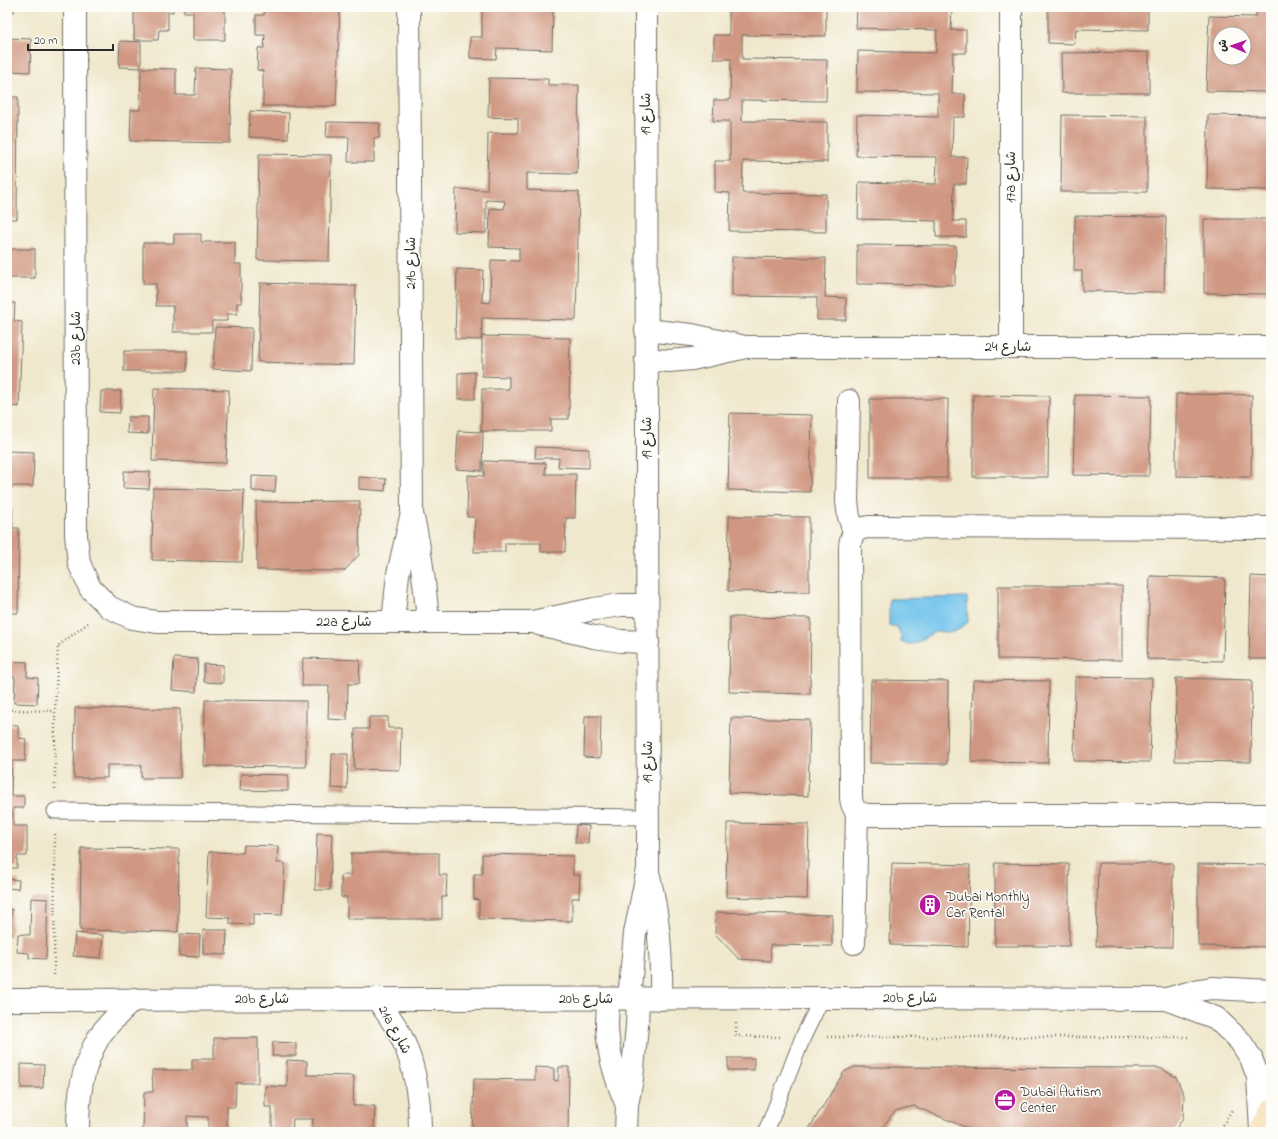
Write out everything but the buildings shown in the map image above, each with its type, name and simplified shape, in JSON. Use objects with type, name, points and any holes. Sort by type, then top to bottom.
[{"type":"street","name":"23b شارع","points":[[75,7],[76,535],[79,563],[90,588],[109,607],[132,618],[157,622]]},
{"type":"street","name":"شارع 19","points":[[626,1132],[627,1105],[635,1052],[625,999],[635,933],[648,869],[646,7]]},
{"type":"street","name":"17a شارع","points":[[1011,7],[1011,348]]},
{"type":"street","name":"21b شارع","points":[[410,8],[412,514],[424,575],[428,622]]},
{"type":"street","points":[[646,330],[692,335],[745,347]]},
{"type":"street","points":[[646,359],[692,359],[745,347]]},
{"type":"street","name":"شارع 24","points":[[745,347],[1271,347]]},
{"type":"street","points":[[849,401],[847,501],[849,517],[854,532]]},
{"type":"street","name":"21b شارع","points":[[393,622],[398,574],[412,514]]},
{"type":"street","points":[[1271,528],[868,527],[861,528],[854,532],[850,539],[851,798],[852,805],[857,812],[862,814],[1271,815]]},
{"type":"street","name":"22a شارع","points":[[157,622],[532,622],[621,605],[647,605]]},
{"type":"street","name":"22a شارع","points":[[532,622],[594,637],[621,641],[648,642]]},
{"type":"street","points":[[854,943],[857,812]]},
{"type":"street","name":"شارع 19","points":[[648,869],[660,934],[662,998]]},
{"type":"street","name":"20b شارع","points":[[7,1000],[377,998],[1166,999],[1212,988],[1271,991]]},
{"type":"street","name":"21a شارع","points":[[377,998],[397,1028],[411,1060],[419,1093],[420,1130]]},
{"type":"street","name":"شارع 19","points":[[625,999],[607,1026],[610,1054],[616,1080],[627,1105]]},
{"type":"street","name":"20b شارع","points":[[1166,999],[1216,1018],[1240,1041],[1251,1058],[1258,1077],[1260,1131]]},
{"type":"street","points":[[78,1132],[80,1085],[90,1054],[99,1037],[111,1022],[134,1000]]},
{"type":"street","points":[[1260,1131],[1271,1111]]},
{"type":"lane","points":[[55,811],[648,817]]},
{"type":"lane","points":[[764,1131],[803,1037],[822,998]]},
{"type":"path","points":[[7,710],[56,711]]},
{"type":"water","points":[[967,597],[968,622],[961,629],[956,631],[936,632],[916,643],[907,644],[901,642],[901,635],[897,627],[889,625],[889,599]]},
{"type":"place","name":"Dubai Monthly Car Rental","points":[[930,905]]},
{"type":"place","name":"Dubai Autism Center","points":[[1005,1100]]}]
